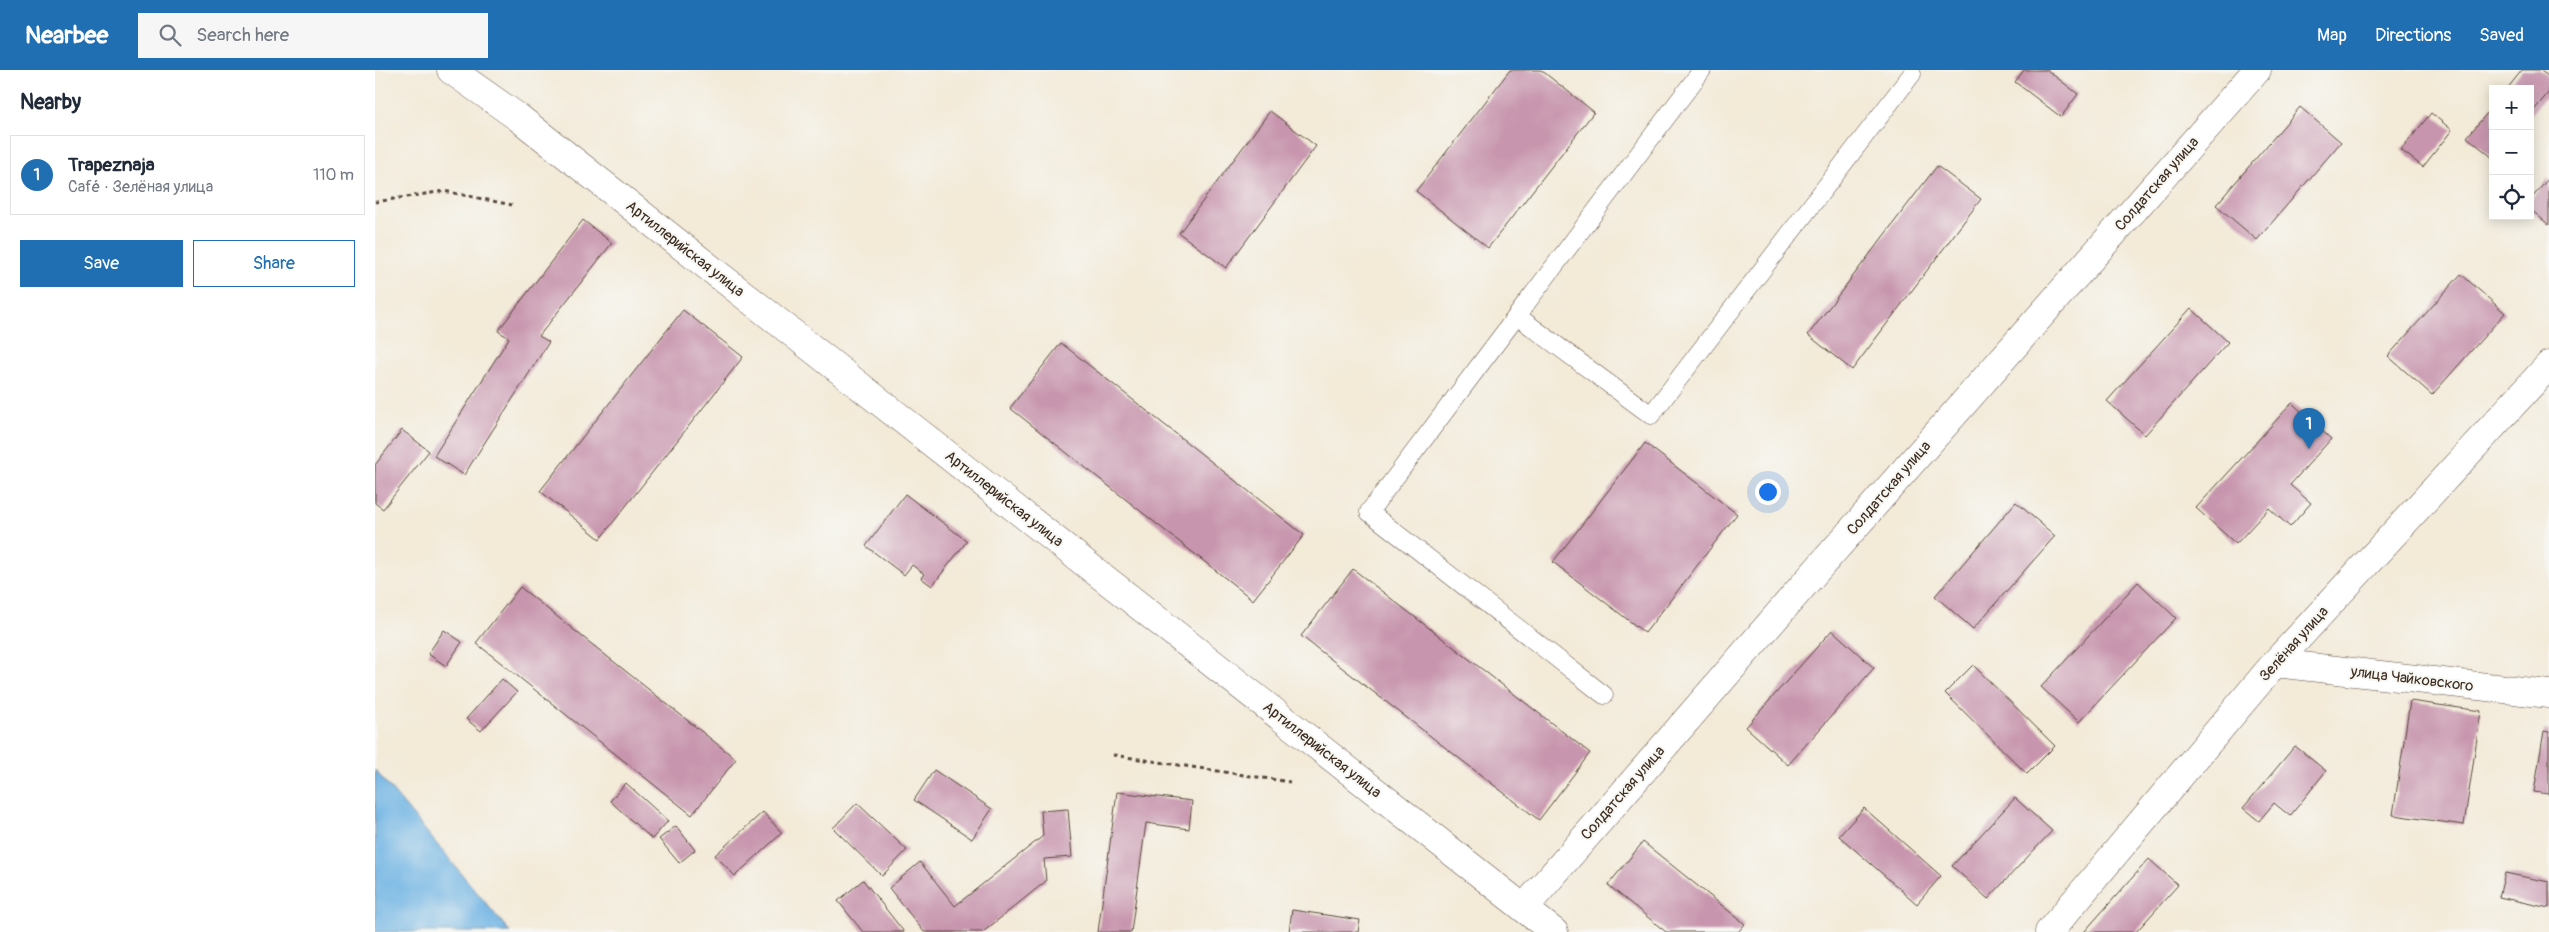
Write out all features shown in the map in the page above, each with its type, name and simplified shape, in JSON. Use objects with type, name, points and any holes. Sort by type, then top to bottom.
[{"type":"street","name":"Артиллерийская улица","points":[[451,70],[519,118],[1554,932]]},
{"type":"street","name":"Солдатская улица","points":[[1524,908],[1801,588],[2257,70]]},
{"type":"street","name":"Зелёная улица","points":[[2049,932],[2275,663],[2549,365]]},
{"type":"street","name":"улица Чайковского","points":[[2275,663],[2549,694]]},
{"type":"lane","points":[[1604,695],[1369,512],[1702,70]]},
{"type":"lane","points":[[1517,316],[1651,416],[1912,74]]},
{"type":"path","points":[[375,202],[444,191],[512,205]]},
{"type":"path","points":[[1113,755],[1290,782]]},
{"type":"water","points":[[375,770],[510,932],[375,932]]},
{"type":"building","points":[[1510,70],[1541,70],[1594,112],[1488,248],[1416,191]]},
{"type":"building","points":[[2024,70],[2047,70],[2078,94],[2061,117],[2015,82]]},
{"type":"building","points":[[2522,70],[2540,70],[2549,77],[2549,92],[2534,110],[2534,85],[2510,85]]},
{"type":"building","points":[[2300,107],[2341,142],[2257,240],[2216,205]]},
{"type":"building","points":[[1270,111],[1316,146],[1226,268],[1179,233]]},
{"type":"building","points":[[2489,111],[2489,155],[2467,137]]},
{"type":"building","points":[[2431,113],[2452,130],[2423,167],[2401,150]]},
{"type":"building","points":[[1937,166],[1981,199],[1852,370],[1808,335]]},
{"type":"building","points":[[2549,178],[2549,225],[2534,212],[2534,195]]},
{"type":"building","points":[[583,220],[612,243],[539,336],[549,342],[464,475],[434,456],[509,338],[498,331]]},
{"type":"building","points":[[2461,274],[2505,313],[2432,395],[2388,356]]},
{"type":"building","points":[[2191,308],[2228,342],[2145,435],[2107,401]]},
{"type":"building","points":[[683,310],[743,357],[600,539],[540,491]]},
{"type":"building","points":[[1061,343],[1304,535],[1253,600],[1010,408]]},
{"type":"building","points":[[2292,403],[2331,439],[2290,485],[2311,503],[2290,527],[2269,508],[2236,544],[2196,508]]},
{"type":"building","points":[[402,430],[429,451],[383,509],[375,503],[375,465]]},
{"type":"building","points":[[1645,443],[1737,514],[1645,633],[1553,562]]},
{"type":"building","points":[[905,494],[967,541],[932,586],[921,578],[924,574],[912,565],[904,575],[866,546]]},
{"type":"building","points":[[2016,502],[2055,536],[1973,629],[1935,596]]},
{"type":"building","points":[[1353,569],[1590,753],[1539,820],[1301,636]]},
{"type":"building","points":[[2138,582],[2176,618],[2079,722],[2041,687]]},
{"type":"building","points":[[520,587],[736,759],[692,815],[476,643]]},
{"type":"building","points":[[444,630],[462,642],[446,666],[428,654]]},
{"type":"building","points":[[1832,630],[1874,668],[1788,765],[1746,727]]},
{"type":"building","points":[[1973,665],[2055,746],[2027,774],[1945,693]]},
{"type":"building","points":[[502,679],[517,692],[481,731],[466,719]]},
{"type":"building","points":[[2410,701],[2481,711],[2464,825],[2393,815]]},
{"type":"building","points":[[2544,731],[2549,732],[2549,794],[2534,792]]},
{"type":"building","points":[[2295,746],[2326,771],[2290,816],[2274,803],[2259,821],[2243,808]]},
{"type":"building","points":[[934,770],[992,809],[972,839],[914,800]]},
{"type":"building","points":[[626,783],[668,821],[652,839],[610,801]]},
{"type":"building","points":[[1117,792],[1192,801],[1189,829],[1146,823],[1131,932],[1098,932]]},
{"type":"building","points":[[2015,798],[2052,831],[1988,899],[1952,866]]},
{"type":"building","points":[[857,803],[907,850],[882,876],[833,828]]},
{"type":"building","points":[[1864,808],[1941,876],[1917,904],[1839,836]]},
{"type":"building","points":[[1068,809],[1072,857],[1044,859],[1046,881],[983,932],[924,932],[889,888],[920,862],[955,906],[1043,836],[1041,811]]},
{"type":"building","points":[[763,812],[782,833],[735,876],[715,855]]},
{"type":"building","points":[[676,826],[695,850],[679,863],[659,839]]},
{"type":"building","points":[[1643,842],[1745,924],[1738,932],[1666,932],[1608,885]]},
{"type":"building","points":[[2149,859],[2178,885],[2136,932],[2084,932]]},
{"type":"building","points":[[2505,873],[2549,882],[2549,908],[2499,897]]},
{"type":"building","points":[[863,880],[904,932],[863,932],[838,901]]},
{"type":"building","points":[[1292,910],[1360,920],[1358,932],[1289,932]]},
{"type":"place","name":"Trapeznaja","points":[[2309,449]]}]
